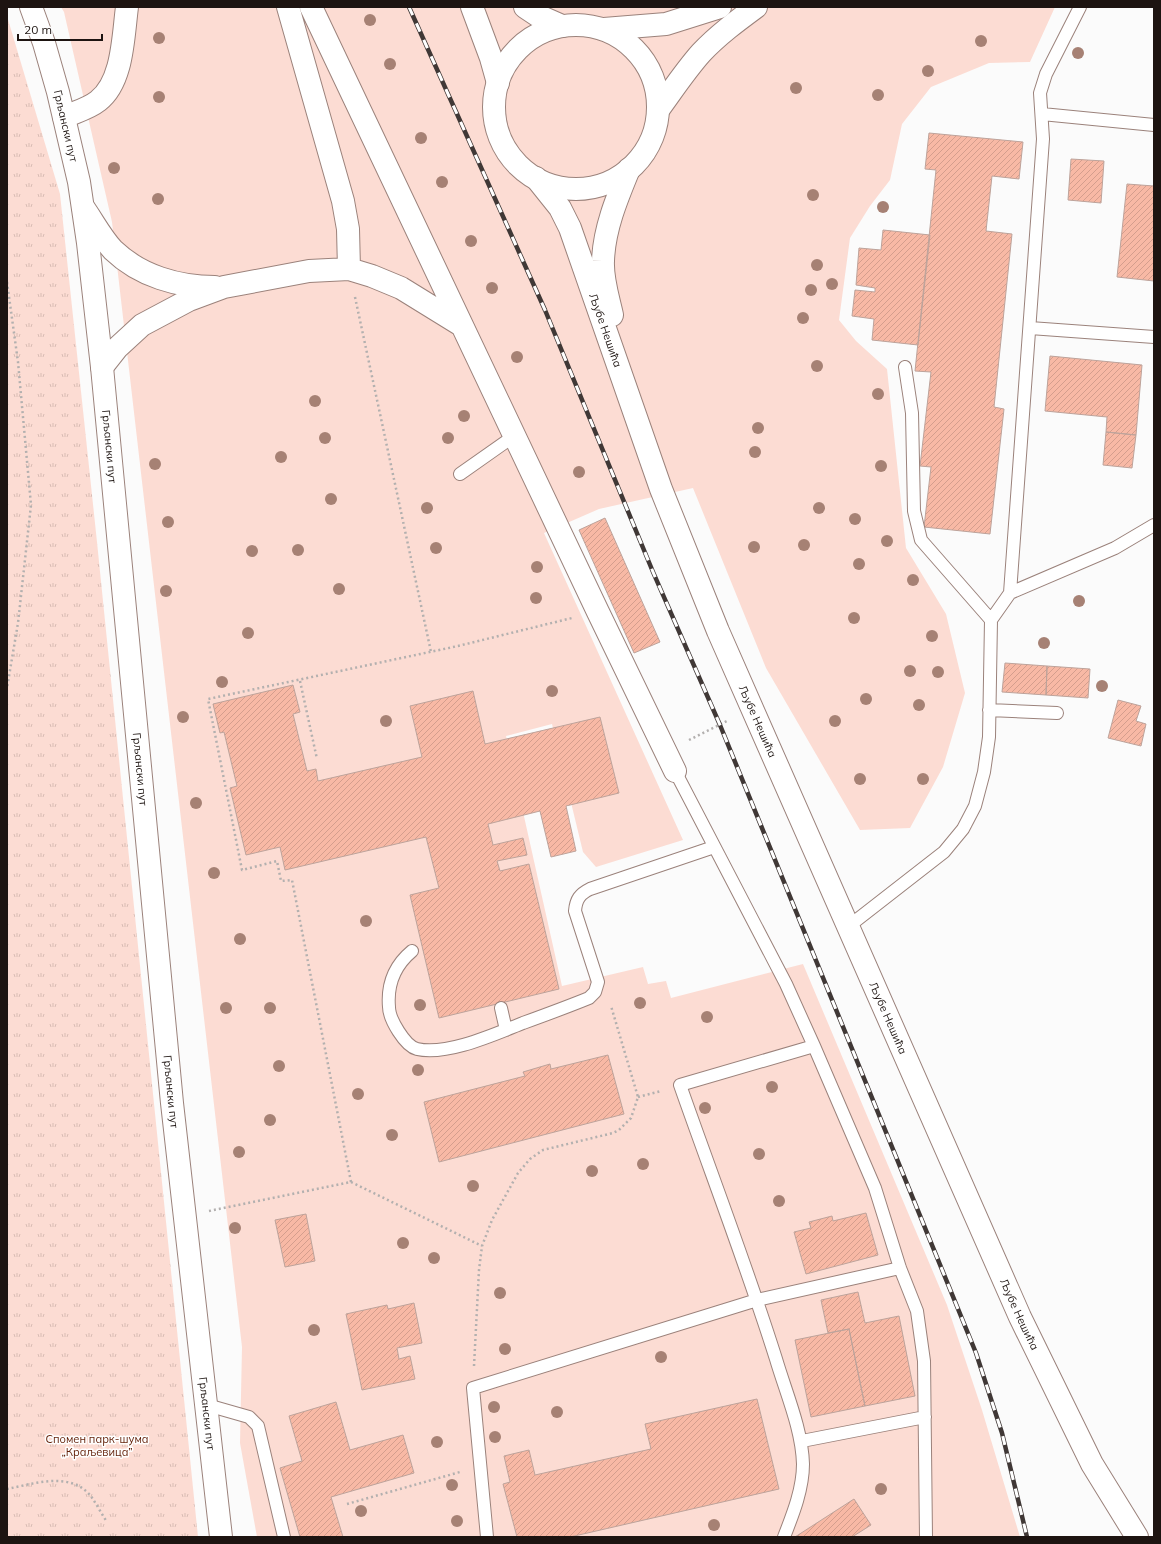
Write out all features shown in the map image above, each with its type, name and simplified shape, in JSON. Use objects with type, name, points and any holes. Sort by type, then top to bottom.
[{"type":"main road","name":"Грљански пут","points":[[31,7],[44,43],[64,117],[83,206],[102,368],[172,1102],[221,1537]]},
{"type":"main road","points":[[64,117],[96,103],[106,94],[114,80],[120,62],[127,7]]},
{"type":"main road","points":[[288,7],[343,201],[348,230],[349,270]]},
{"type":"main road","points":[[311,7],[461,325],[675,771]]},
{"type":"main road","points":[[472,7],[498,83]]},
{"type":"main road","points":[[525,7],[537,15],[562,26]]},
{"type":"main road","points":[[603,30],[666,24],[720,7]]},
{"type":"main road","points":[[658,110],[682,76],[702,52],[728,28],[756,7]]},
{"type":"main road","points":[[562,26],[587,26],[618,36],[631,46],[646,64],[656,87],[658,110],[655,130],[642,155],[629,170],[610,181],[589,187],[567,188],[556,186],[536,178],[518,164],[501,140],[494,112],[498,83],[506,64],[514,53],[524,43],[542,32],[562,26]]},
{"type":"main road","name":"Љубе Нешића","points":[[629,170],[613,212],[604,246],[604,276],[620,343],[661,489]]},
{"type":"main road","name":"Љубе Нешића","points":[[536,178],[560,208],[570,228],[661,489],[718,631],[1020,1316],[1092,1464],[1137,1537]]},
{"type":"main road","points":[[83,206],[113,249],[128,262],[141,270],[179,284],[200,287],[224,287]]},
{"type":"main road","points":[[102,368],[117,348],[142,325],[189,300],[224,287],[309,271],[349,270],[372,276],[401,288],[461,325]]},
{"type":"lane","points":[[849,926],[944,852],[963,829],[975,806],[984,772],[989,737],[991,620],[1010,593],[1043,139],[1040,93],[1046,74],[1080,7]]},
{"type":"lane","points":[[1042,114],[1154,125]]},
{"type":"lane","points":[[1030,328],[1154,337]]},
{"type":"lane","points":[[904,367],[912,413],[914,511],[921,540],[991,620]]},
{"type":"lane","points":[[460,474],[514,436]]},
{"type":"lane","points":[[1010,593],[1115,548],[1154,525]]},
{"type":"lane","points":[[989,710],[1057,713]]},
{"type":"lane","points":[[675,771],[786,984],[814,1046],[875,1188],[900,1268],[917,1311],[924,1361],[926,1537]]},
{"type":"lane","points":[[412,951],[400,963],[392,975],[388,1005],[393,1022],[412,1047],[429,1049],[462,1045],[506,1030],[589,998],[595,992],[598,982],[575,910],[577,899],[580,894],[590,889],[714,846]]},
{"type":"lane","points":[[501,1008],[506,1030]]},
{"type":"lane","points":[[784,1537],[795,1508],[800,1488],[803,1466],[802,1441],[757,1300],[680,1085],[814,1046]]},
{"type":"lane","points":[[487,1537],[473,1388],[757,1300],[900,1268]]},
{"type":"lane","points":[[206,1405],[249,1417],[258,1426],[284,1537]]},
{"type":"lane","points":[[802,1441],[925,1417]]},
{"type":"path","points":[[349,270],[431,652]]},
{"type":"path","points":[[7,282],[18,362],[31,505],[18,623],[7,688]]},
{"type":"path","points":[[351,1182],[292,880],[281,880],[277,861],[242,870],[208,700],[495,638],[598,612]]},
{"type":"path","points":[[300,681],[317,759]]},
{"type":"path","points":[[665,751],[720,725],[752,707]]},
{"type":"path","points":[[473,1388],[479,1270],[482,1246],[492,1220],[518,1173],[530,1159],[543,1150],[613,1133],[619,1130],[631,1118],[638,1097],[609,999]]},
{"type":"path","points":[[185,1216],[351,1182],[482,1246]]},
{"type":"path","points":[[347,1504],[481,1466]]},
{"type":"path","points":[[7,1489],[49,1481],[72,1482],[89,1494],[107,1522]]},
{"type":"green space","points":[[61,7],[1055,7],[1030,62],[989,63],[931,87],[902,124],[890,180],[870,206],[850,238],[839,320],[856,341],[887,369],[906,548],[946,614],[965,693],[943,767],[910,828],[860,830],[766,668],[693,488],[599,509],[544,533],[683,840],[596,867],[583,852],[552,724],[506,736],[562,986],[643,967],[648,984],[666,981],[671,998],[803,964],[947,1305],[982,1410],[1020,1537],[257,1537],[240,1443],[242,1347],[112,222],[64,12]]},
{"type":"green space","name":"Спомен парк-шума „Краљевица”","points":[[7,16],[60,194],[97,542],[198,1537],[7,1537]]},
{"type":"building","points":[[929,133],[1023,142],[1019,179],[992,176],[986,231],[1012,234],[994,407],[1004,409],[990,534],[924,527],[931,467],[920,466],[931,372],[915,371],[936,170],[925,169]]},
{"type":"building","points":[[1071,159],[1104,161],[1101,203],[1068,200]]},
{"type":"building","points":[[1127,184],[1154,186],[1154,281],[1117,277]]},
{"type":"building","points":[[883,230],[930,235],[918,345],[872,340],[874,319],[852,316],[855,290],[875,292],[875,288],[856,285],[859,248],[881,250]]},
{"type":"building","points":[[1050,356],[1142,365],[1136,435],[1106,432],[1107,417],[1045,411]]},
{"type":"building","points":[[1106,432],[1136,435],[1132,468],[1103,465]]},
{"type":"building","points":[[605,518],[660,642],[634,653],[579,530]]},
{"type":"building","points":[[1005,663],[1047,666],[1046,695],[1002,692]]},
{"type":"building","points":[[1047,666],[1090,669],[1088,698],[1046,695]]},
{"type":"building","points":[[293,685],[300,712],[293,714],[307,771],[316,769],[318,781],[422,757],[410,706],[473,691],[485,744],[600,717],[619,793],[566,806],[576,851],[551,857],[540,811],[488,824],[493,845],[523,838],[527,855],[497,861],[500,871],[529,864],[559,989],[439,1018],[410,895],[439,888],[426,837],[285,870],[280,847],[246,855],[230,788],[237,786],[224,732],[220,733],[213,704]]},
{"type":"building","points":[[1118,700],[1141,706],[1136,721],[1146,724],[1141,746],[1108,738]]},
{"type":"building","points":[[608,1055],[624,1114],[439,1162],[424,1102],[525,1076],[523,1072],[550,1064],[551,1069]]},
{"type":"building","points":[[866,1213],[878,1255],[806,1274],[794,1232],[811,1228],[809,1222],[832,1216],[833,1221]]},
{"type":"building","points":[[306,1214],[315,1261],[285,1267],[275,1220]]},
{"type":"building","points":[[858,1292],[865,1323],[899,1316],[915,1396],[865,1406],[849,1329],[828,1333],[821,1300]]},
{"type":"building","points":[[414,1303],[422,1343],[397,1348],[399,1359],[410,1356],[415,1379],[362,1390],[346,1314],[387,1305],[388,1309]]},
{"type":"building","points":[[849,1329],[865,1406],[811,1417],[795,1340]]},
{"type":"building","points":[[757,1399],[779,1489],[570,1537],[517,1537],[503,1484],[510,1482],[504,1456],[529,1450],[535,1475],[651,1449],[645,1424]]},
{"type":"building","points":[[336,1402],[350,1450],[403,1435],[414,1473],[331,1497],[343,1537],[300,1537],[280,1468],[302,1461],[289,1416]]},
{"type":"building","points":[[854,1499],[871,1525],[852,1537],[795,1537]]},
{"type":"railway","points":[[409,7],[545,310],[653,572],[720,725],[976,1353],[1002,1433],[1027,1537]]}]
